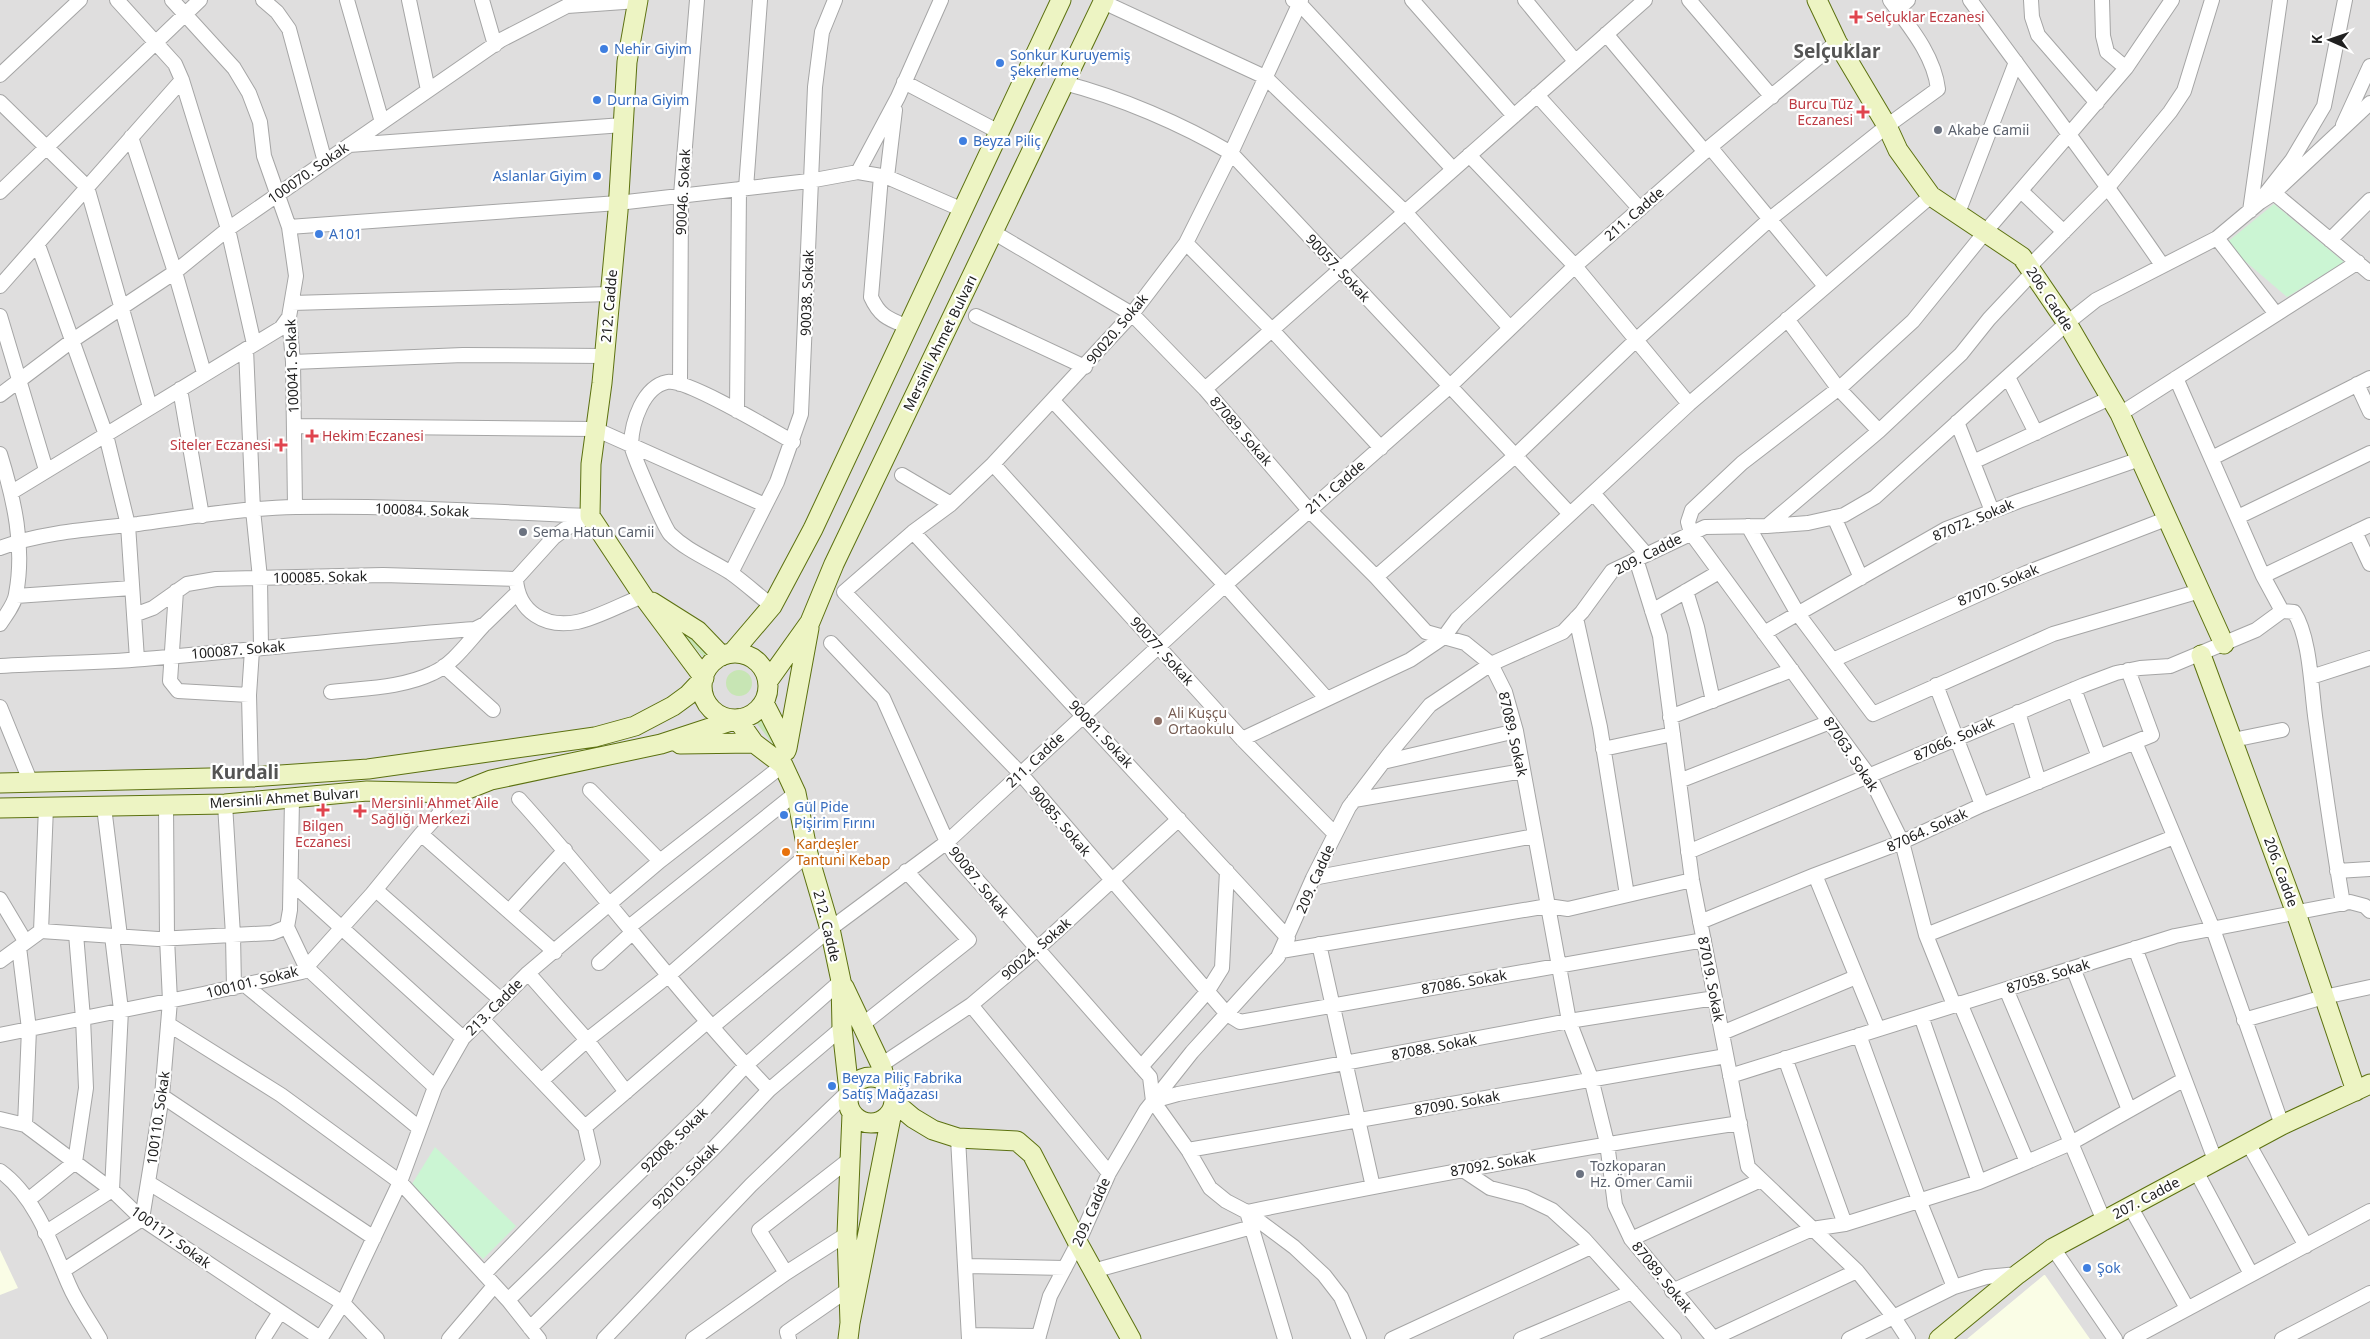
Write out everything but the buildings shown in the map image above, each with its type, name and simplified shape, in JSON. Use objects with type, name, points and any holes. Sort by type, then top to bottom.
[{"type":"street","points":[[0,75],[80,0]]},
{"type":"street","points":[[117,0],[175,64],[182,80],[228,229],[250,347],[253,510],[260,578],[257,649],[249,695],[251,777]]},
{"type":"street","name":"100041. Sokak","points":[[172,0],[234,68],[249,94],[260,122],[264,156],[288,226],[296,276],[290,310],[293,362],[295,507]]},
{"type":"street","points":[[0,192],[200,0]]},
{"type":"street","points":[[263,0],[276,12],[289,29],[325,162]]},
{"type":"street","points":[[348,0],[382,122]]},
{"type":"street","points":[[409,0],[428,90]]},
{"type":"street","points":[[482,0],[495,45]]},
{"type":"street","name":"100070. Sokak","points":[[0,395],[73,340],[123,309],[175,272],[228,229],[495,45],[566,3],[638,0]]},
{"type":"street","name":"212. Cadde","points":[[590,516],[590,464],[610,294],[618,202],[626,62],[638,0]]},
{"type":"street","name":"90046. Sokak","points":[[680,384],[681,195],[697,0]]},
{"type":"street","points":[[738,411],[743,188],[760,0]]},
{"type":"street","name":"90038. Sokak","points":[[731,573],[765,505],[793,442],[801,414],[809,181],[815,87],[822,32],[835,0]]},
{"type":"street","points":[[858,172],[898,97],[941,0]]},
{"type":"street","points":[[754,743],[737,720],[718,714],[710,707],[705,698],[704,678],[708,668],[727,654],[772,606],[814,529],[1061,0]]},
{"type":"street","points":[[1525,0],[1576,61]]},
{"type":"street","points":[[1689,0],[1772,97]]},
{"type":"street","name":"206. Cadde","points":[[1818,0],[1837,42],[1887,126],[1898,150],[1931,196],[2022,257],[2067,323],[2115,406],[2224,644]]},
{"type":"street","points":[[1376,577],[1515,456],[1636,340],[1770,219],[1938,88],[1937,78],[1921,43],[1893,5],[1908,0]]},
{"type":"street","points":[[1970,0],[2069,136],[2109,186],[2162,265]]},
{"type":"street","points":[[2031,0],[2032,17],[2038,34],[2097,103]]},
{"type":"street","points":[[2102,0],[2103,36],[2107,52],[2126,68]]},
{"type":"street","points":[[1691,533],[1688,522],[1692,510],[1742,463],[1838,388],[1913,322],[1986,232],[2126,68],[2172,0]]},
{"type":"street","points":[[1767,526],[1879,431],[1961,354],[2064,232],[2109,186],[2170,112],[2184,91],[2212,0]]},
{"type":"street","points":[[2255,206],[2280,0]]},
{"type":"street","points":[[2255,206],[2292,160],[2324,106],[2345,0]]},
{"type":"street","points":[[1104,1],[1265,78],[1405,212],[1510,328]]},
{"type":"street","name":"Mersinli Ahmet Bulvarı","points":[[768,681],[810,622],[834,564],[1104,1]]},
{"type":"street","points":[[1297,1],[1453,170]]},
{"type":"street","name":"90020. Sokak","points":[[844,592],[913,532],[951,504],[993,464],[1085,367],[1132,314],[1186,243],[1265,78],[1297,1]]},
{"type":"street","points":[[1205,389],[1576,61],[1640,1]]},
{"type":"street","points":[[1421,3],[1514,116]]},
{"type":"street","points":[[1606,34],[1770,219],[1825,286]]},
{"type":"street","name":"211. Cadde","points":[[585,1127],[830,929],[946,842],[1308,509],[1381,448],[1449,387],[1575,266],[1707,149],[1837,42]]},
{"type":"street","points":[[1958,213],[2016,62]]},
{"type":"street","points":[[2338,134],[2370,66]]},
{"type":"street","points":[[0,286],[182,80]]},
{"type":"street","points":[[904,82],[999,132]]},
{"type":"street","name":"90057. Sokak","points":[[1064,83],[1090,90],[1201,135],[1231,152],[1449,387],[1570,514]]},
{"type":"street","points":[[1537,95],[1640,209]]},
{"type":"street","points":[[898,97],[884,176],[872,297],[878,312],[887,319],[908,327]]},
{"type":"street","points":[[0,102],[87,187],[150,408]]},
{"type":"street","points":[[2200,591],[2053,634],[1873,714],[1798,614],[1748,526],[1808,523],[1844,515],[1876,497],[2067,323],[2096,300],[2217,238],[2255,206],[2274,193],[2370,103]]},
{"type":"street","points":[[349,145],[623,125]]},
{"type":"street","points":[[131,137],[175,272],[204,373]]},
{"type":"street","points":[[1469,156],[1575,266],[1689,404]]},
{"type":"street","points":[[288,226],[618,202],[809,181],[858,172],[884,176],[963,210]]},
{"type":"street","points":[[2021,191],[2064,232]]},
{"type":"street","points":[[2274,193],[2370,273]]},
{"type":"street","points":[[1242,739],[1410,660],[1444,637],[1457,619],[1689,404],[1931,196]]},
{"type":"street","points":[[2330,240],[2370,200]]},
{"type":"street","name":"87089. Sokak","points":[[993,232],[1132,314],[1205,389],[1308,509],[1376,577],[1426,632],[1465,643],[1491,664],[1505,692],[1516,731],[1569,1021],[1591,1078],[1607,1143],[1615,1205],[1631,1239],[1714,1339]]},
{"type":"street","points":[[2217,238],[2276,314]]},
{"type":"street","points":[[1186,243],[1272,330],[1381,448]]},
{"type":"street","points":[[38,245],[106,434],[128,525],[137,659]]},
{"type":"street","points":[[1973,462],[2036,433],[2115,406],[2176,378],[2358,262]]},
{"type":"street","points":[[12,492],[204,373],[281,328],[290,310],[610,294]]},
{"type":"street","points":[[0,316],[46,470]]},
{"type":"street","points":[[976,316],[1085,367]]},
{"type":"street","points":[[1787,319],[1838,388],[1879,431]]},
{"type":"street","points":[[293,362],[463,355],[604,356]]},
{"type":"street","points":[[2008,377],[2036,433]]},
{"type":"street","points":[[2176,378],[2263,576],[2282,611],[2294,612],[2300,622],[2311,677],[2343,904]]},
{"type":"street","points":[[2212,458],[2370,378]]},
{"type":"street","points":[[772,606],[731,573],[697,554],[669,533],[631,445],[641,401],[657,386],[668,382],[680,384],[738,411],[793,442]]},
{"type":"street","points":[[2357,384],[2370,412]]},
{"type":"street","points":[[180,389],[202,516]]},
{"type":"street","points":[[1053,401],[1327,699]]},
{"type":"street","points":[[1958,422],[1992,511]]},
{"type":"street","points":[[294,426],[595,429],[765,505]]},
{"type":"street","points":[[2238,517],[2370,453]]},
{"type":"street","points":[[0,454],[12,492],[20,540],[16,596],[0,624]]},
{"type":"street","name":"87072. Sokak","points":[[1764,633],[1946,529],[2140,459]]},
{"type":"street","name":"90077. Sokak","points":[[993,464],[1242,739],[1335,834]]},
{"type":"street","points":[[902,475],[951,504]]},
{"type":"street","points":[[1593,493],[1641,557]]},
{"type":"street","name":"100084. Sokak","points":[[0,548],[20,540],[202,516],[295,507],[443,510],[590,516]]},
{"type":"street","points":[[643,596],[576,622],[550,622],[536,616],[522,605],[516,594],[516,579],[554,537],[590,516],[643,596],[704,678]]},
{"type":"street","points":[[1834,517],[1862,578]]},
{"type":"street","name":"87070. Sokak","points":[[1833,660],[2026,573],[2166,519]]},
{"type":"street","points":[[2263,576],[2370,524]]},
{"type":"street","name":"209. Cadde","points":[[1038,1338],[1050,1296],[1078,1243],[1109,1173],[1153,1101],[1192,1052],[1278,957],[1313,878],[1354,800],[1430,705],[1491,664],[1563,632],[1612,571],[1705,527],[1748,526]]},
{"type":"street","name":"90081. Sokak","points":[[913,532],[1288,938]]},
{"type":"street","points":[[2355,532],[2370,564]]},
{"type":"street","name":"87063. Sokak","points":[[1691,533],[1870,777],[1902,842],[1926,936],[2027,1162]]},
{"type":"street","name":"87019. Sokak","points":[[1641,557],[1652,611],[1660,636],[1692,880],[1748,1167],[1856,1271],[1893,1316],[1908,1339]]},
{"type":"street","points":[[1652,611],[1719,572]]},
{"type":"street","name":"100085. Sokak","points":[[134,614],[153,608],[187,584],[216,579],[383,575],[516,579]]},
{"type":"street","points":[[16,596],[132,588]]},
{"type":"street","points":[[176,591],[170,681],[178,691],[249,695]]},
{"type":"street","points":[[1686,591],[1697,626],[1713,701]]},
{"type":"street","name":"90085. Sokak","points":[[844,592],[1020,773],[1227,1014]]},
{"type":"street","points":[[331,692],[407,682],[433,673],[444,666],[480,626],[516,594]]},
{"type":"street","points":[[643,596],[698,631],[727,654],[752,657],[762,667],[768,681],[768,692],[764,703],[757,711],[737,720]]},
{"type":"street","name":"87066. Sokak","points":[[1688,852],[1779,812],[1870,777],[1957,737],[2074,689],[2116,673],[2170,666],[2202,655],[2256,630],[2282,611]]},
{"type":"street","points":[[1576,618],[1603,749],[1627,895]]},
{"type":"street","points":[[661,744],[754,743],[785,756],[810,622]]},
{"type":"street","name":"100087. Sokak","points":[[0,666],[137,659],[257,649],[480,626]]},
{"type":"street","name":"90087. Sokak","points":[[831,643],[883,698],[946,842],[955,855],[1036,950],[1150,1077],[1153,1101]]},
{"type":"street","name":"206. Cadde","points":[[2202,655],[2296,913],[2324,997],[2363,1087]]},
{"type":"street","points":[[2311,677],[2369,662]]},
{"type":"street","points":[[444,666],[493,710]]},
{"type":"street","points":[[1670,717],[1792,670]]},
{"type":"street","name":"87064. Sokak","points":[[1700,922],[1814,875],[1902,842],[1982,805],[2152,735],[2128,670]]},
{"type":"street","name":"Mersinli Ahmet Bulvarı","points":[[0,783],[251,777],[368,769],[595,737],[635,726],[673,706],[688,695],[704,678]]},
{"type":"street","points":[[1936,685],[1982,805]]},
{"type":"street","points":[[2074,689],[2099,757]]},
{"type":"street","name":"212. Cadde","points":[[764,703],[785,756],[796,793],[808,854],[830,929],[841,981],[842,1028],[849,1091]]},
{"type":"street","points":[[2018,712],[2039,782]]},
{"type":"street","points":[[2,714],[31,783]]},
{"type":"street","name":"Mersinli Ahmet Bulvarı","points":[[0,808],[225,804],[367,792],[458,793],[491,780],[661,744],[737,720]]},
{"type":"street","points":[[1679,781],[1830,722]]},
{"type":"street","points":[[2233,740],[2282,730]]},
{"type":"street","points":[[1383,762],[1516,731]]},
{"type":"street","points":[[1603,749],[1673,734]]},
{"type":"street","points":[[2135,742],[2212,929],[2282,1125]]},
{"type":"street","name":"213. Cadde","points":[[320,1338],[343,1303],[374,1238],[400,1182],[435,1087],[463,1038],[528,973],[785,756]]},
{"type":"street","points":[[1354,800],[1523,771]]},
{"type":"street","points":[[590,790],[660,861]]},
{"type":"street","name":"100101. Sokak","points":[[0,1035],[302,972],[376,890],[421,834],[458,793]]},
{"type":"street","points":[[599,963],[631,930],[796,793]]},
{"type":"street","points":[[292,799],[290,910],[287,926],[306,967],[435,1087]]},
{"type":"street","points":[[519,799],[611,904],[709,1025],[769,1090]]},
{"type":"street","points":[[225,804],[233,935],[239,986],[419,1128]]},
{"type":"street","name":"100110. Sokak","points":[[142,1219],[162,1096],[170,1001],[167,938],[166,805]]},
{"type":"street","points":[[41,932],[46,807]]},
{"type":"street","points":[[45,1233],[112,1190],[121,1010],[104,807]]},
{"type":"street","name":"90024. Sokak","points":[[883,1073],[972,1005],[1036,950],[1180,819]]},
{"type":"street","points":[[421,834],[510,910],[555,952]]},
{"type":"street","points":[[1313,878],[1535,836]]},
{"type":"street","points":[[1926,936],[2174,837]]},
{"type":"street","points":[[510,910],[565,850]]},
{"type":"street","points":[[541,1081],[587,1040],[668,976],[808,854]]},
{"type":"street","points":[[2337,871],[2370,869]]},
{"type":"street","points":[[862,1025],[969,940],[906,871]]},
{"type":"street","points":[[1141,1067],[1207,992],[1222,968],[1226,871]]},
{"type":"street","points":[[1814,875],[1878,1030]]},
{"type":"street","points":[[1282,950],[1548,906],[1568,909],[1692,880]]},
{"type":"street","points":[[291,882],[463,1038]]},
{"type":"street","points":[[376,890],[501,1000]]},
{"type":"street","points":[[0,899],[22,944],[29,1029],[25,1125]]},
{"type":"street","name":"87058. Sokak","points":[[1730,1076],[2174,936],[2350,902],[2364,906],[2370,911]]},
{"type":"street","points":[[0,961],[41,932],[167,938],[272,933],[287,926]]},
{"type":"street","points":[[28,1200],[75,1162],[86,1088],[83,1018],[76,934]]},
{"type":"street","name":"87086. Sokak","points":[[1227,1014],[1240,1022],[1704,940]]},
{"type":"street","points":[[1319,944],[1373,1187]]},
{"type":"street","points":[[2135,948],[2183,1080],[2215,1160]]},
{"type":"street","points":[[2073,968],[2129,1110]]},
{"type":"street","points":[[528,973],[587,1040],[626,1092]]},
{"type":"street","points":[[1722,1033],[1856,977]]},
{"type":"street","points":[[841,981],[894,1094],[849,1331]]},
{"type":"street","name":"92008. Sokak","points":[[508,1300],[708,1107],[746,1065],[841,981]]},
{"type":"street","points":[[2244,1020],[2324,997],[2370,987]]},
{"type":"street","points":[[2006,989],[2104,1221]]},
{"type":"street","name":"87088. Sokak","points":[[1153,1101],[1178,1094],[1569,1021],[1715,998]]},
{"type":"street","points":[[972,1005],[1109,1173]]},
{"type":"street","points":[[1921,1016],[1979,1182]]},
{"type":"street","points":[[482,1019],[585,1127],[593,1162],[484,1274]]},
{"type":"street","points":[[168,1024],[281,1095],[400,1182],[508,1300],[535,1334]]},
{"type":"street","name":"92010. Sokak","points":[[535,1334],[769,1090],[842,1028]]},
{"type":"street","points":[[1859,1035],[1919,1200],[1954,1287]]},
{"type":"street","name":"87090. Sokak","points":[[1188,1150],[1591,1078],[1726,1056]]},
{"type":"street","points":[[1785,1058],[1845,1224]]},
{"type":"street","points":[[604,1339],[750,1185],[849,1091],[853,1085],[865,1078],[880,1078],[883,1073]]},
{"type":"street","points":[[1672,1290],[1812,1229],[1845,1224],[1979,1182],[2071,1143],[2183,1080]]},
{"type":"street","name":"207. Cadde","points":[[1939,1339],[2018,1274],[2053,1248],[2282,1125],[2363,1087]]},
{"type":"street","points":[[849,1091],[849,1107],[852,1114],[847,1234],[849,1331]]},
{"type":"street","points":[[162,1096],[374,1238]]},
{"type":"street","points":[[1153,1101],[1188,1150],[1210,1188],[1226,1201],[1247,1212],[1294,1247],[1324,1275],[1342,1297],[1359,1339]]},
{"type":"street","points":[[852,1114],[866,1123],[882,1121],[888,1116],[894,1102]]},
{"type":"street","points":[[894,1102],[913,1118],[933,1130],[958,1138],[1017,1141],[1032,1154],[1131,1339]]},
{"type":"street","name":"100117. Sokak","points":[[0,1119],[25,1125],[112,1190],[142,1219],[320,1338]]},
{"type":"street","name":"87092. Sokak","points":[[1247,1212],[1607,1143],[1740,1123]]},
{"type":"street","points":[[958,1138],[969,1337],[1038,1338]]},
{"type":"street","points":[[2248,1143],[2306,1246]]},
{"type":"street","points":[[786,1273],[759,1230],[850,1158]]},
{"type":"street","points":[[0,1170],[28,1200],[64,1270],[69,1286],[100,1339]]},
{"type":"street","points":[[1463,1170],[1490,1188],[1525,1197],[1552,1210],[1591,1247],[1674,1339]]},
{"type":"street","points":[[2196,1171],[2251,1274]]},
{"type":"street","points":[[1631,1239],[1761,1180]]},
{"type":"street","points":[[149,1182],[343,1303],[377,1339]]},
{"type":"street","points":[[2130,1206],[2187,1308]]},
{"type":"street","points":[[2131,1339],[2370,1211]]},
{"type":"street","points":[[1247,1212],[1284,1339]]},
{"type":"street","points":[[64,1270],[142,1219]]},
{"type":"street","points":[[1093,1271],[1252,1227]]},
{"type":"street","points":[[693,1339],[786,1273],[847,1234]]},
{"type":"street","points":[[1392,1339],[1591,1247]]},
{"type":"street","points":[[2053,1248],[2115,1339]]},
{"type":"street","points":[[966,1266],[1065,1268]]},
{"type":"street","points":[[1714,1339],[1856,1271]]},
{"type":"street","points":[[1850,1339],[1954,1287],[1986,1277],[2018,1274]]},
{"type":"street","points":[[449,1339],[494,1286]]},
{"type":"street","points":[[789,1339],[787,1332],[849,1289]]},
{"type":"street","points":[[1522,1339],[1632,1292]]},
{"type":"street","points":[[2282,1339],[2370,1293]]},
{"type":"street","points":[[263,1339],[280,1312]]},
{"type":"shaded area","points":[[0,0],[2370,0],[2370,1339],[0,1339]]},
{"type":"shaded area","points":[[0,1250],[18,1288],[0,1295]]},
{"type":"shaded area","points":[[2044,1275],[2090,1339],[1967,1339]]},
{"type":"green space","points":[[2274,204],[2344,262],[2287,297],[2225,244]]},
{"type":"green space","points":[[680,631],[718,656],[709,663]]},
{"type":"green space","points":[[739,670],[748,674],[752,683],[748,692],[739,696],[730,692],[726,683],[730,674]]},
{"type":"green space","points":[[764,709],[781,755],[752,717]]},
{"type":"green space","points":[[435,1147],[516,1226],[483,1259],[412,1184]]},
{"type":"place","name":"Selçuklar Eczanesi","points":[[1856,17]]},
{"type":"place","name":"Nehir Giyim","points":[[604,49]]},
{"type":"place","name":"Sonkur Kuruyemiş Şekerleme","points":[[1000,63]]},
{"type":"place","name":"Durna Giyim","points":[[597,100]]},
{"type":"place","name":"Burcu Tüz Eczanesi","points":[[1863,112]]},
{"type":"place","name":"Akabe Camii","points":[[1938,130]]},
{"type":"place","name":"Beyza Piliç","points":[[963,141]]},
{"type":"place","name":"Aslanlar Giyim","points":[[597,176]]},
{"type":"place","name":"A101","points":[[319,234]]},
{"type":"place","name":"Hekim Eczanesi","points":[[312,436]]},
{"type":"place","name":"Siteler Eczanesi","points":[[281,445]]},
{"type":"place","name":"Sema Hatun Camii","points":[[523,532]]},
{"type":"place","name":"Ali Kuşçu Ortaokulu","points":[[1158,721]]},
{"type":"place","name":"Bilgen Eczanesi","points":[[323,810]]},
{"type":"place","name":"Mersinli Ahmet Aile Sağlığı Merkezi","points":[[360,811]]},
{"type":"place","name":"Gül Pide Pişirim Fırını","points":[[784,815]]},
{"type":"place","name":"Kardeşler Tantuni Kebap","points":[[786,852]]},
{"type":"place","name":"Beyza Piliç Fabrika Satış Mağazası","points":[[832,1086]]},
{"type":"place","name":"Tozkoparan Hz. Ömer Camii","points":[[1580,1174]]},
{"type":"place","name":"Şok","points":[[2087,1268]]},
{"type":"district","name":"Selçuklar","points":[[1837,51]]},
{"type":"district","name":"Kurdali","points":[[245,772]]}]
